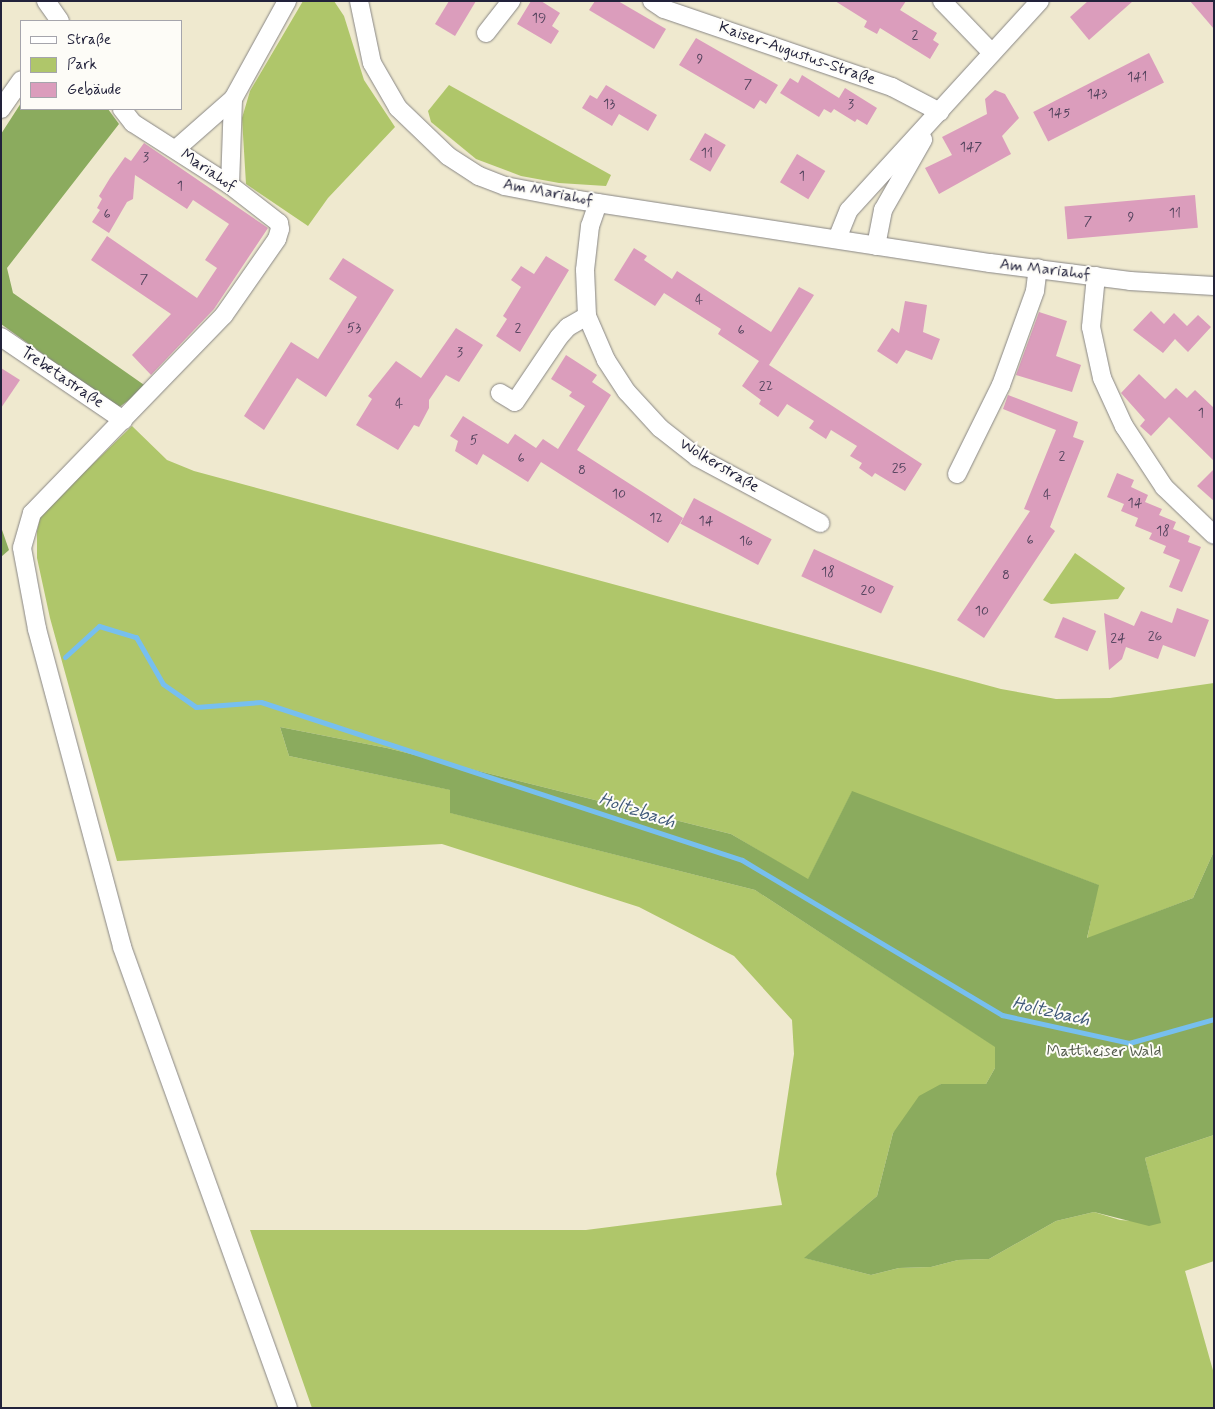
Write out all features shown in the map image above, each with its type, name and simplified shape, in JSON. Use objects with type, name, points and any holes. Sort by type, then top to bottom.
[{"type":"street","points":[[46,1],[59,20]]},
{"type":"street","points":[[176,149],[233,98],[287,1]]},
{"type":"street","name":"Am Mariahof","points":[[359,1],[367,48],[380,81],[409,122],[435,147],[491,181],[523,191],[876,246],[1096,276],[1214,286]]},
{"type":"street","points":[[486,33],[511,1]]},
{"type":"street","name":"Kaiser-Augustus-Straße","points":[[652,1],[664,9],[892,87],[940,112]]},
{"type":"street","points":[[942,1],[992,53]]},
{"type":"street","points":[[837,239],[849,210],[1040,1]]},
{"type":"street","points":[[1,109],[20,81]]},
{"type":"street","points":[[230,186],[233,98]]},
{"type":"street","name":"Mariahof","points":[[123,110],[133,123],[176,149],[280,223],[277,239],[224,315],[123,420]]},
{"type":"street","points":[[876,246],[883,210],[940,112]]},
{"type":"street","name":"Wolkerstraße","points":[[598,203],[590,226],[585,270],[587,316],[606,360],[642,411],[697,457],[820,523]]},
{"type":"street","points":[[957,474],[1000,385],[1035,291],[1038,268]]},
{"type":"street","points":[[1096,276],[1092,327],[1102,378],[1124,426],[1164,487],[1214,535]]},
{"type":"street","points":[[500,393],[515,402],[559,337],[568,327],[587,316]]},
{"type":"street","name":"Trebetastraße","points":[[1,337],[123,420]]},
{"type":"street","points":[[123,420],[32,512],[22,548],[36,629],[122,947],[288,1408]]},
{"type":"green space","points":[[303,1],[334,1],[344,16],[364,80],[395,127],[328,198],[308,226],[246,184],[242,118],[250,91]]},
{"type":"green space","points":[[449,85],[611,175],[606,186],[559,183],[521,176],[476,159],[431,122],[428,111]]},
{"type":"green space","points":[[20,105],[20,110],[109,110],[119,124],[7,268],[13,293],[147,387],[118,408],[1,324],[1,134]]},
{"type":"green space","points":[[132,426],[167,460],[194,471],[1001,689],[1056,699],[1110,698],[1214,683],[1214,851],[1193,898],[1087,939],[1098,885],[852,792],[808,880],[731,834],[387,748],[280,727],[289,756],[451,790],[451,813],[755,890],[996,1047],[995,1068],[986,1084],[941,1084],[893,1133],[877,1196],[805,1258],[871,1275],[899,1268],[931,1267],[958,1260],[989,1259],[1056,1221],[1094,1212],[1120,1220],[1160,1223],[1145,1158],[1214,1135],[1214,1261],[1185,1271],[1214,1374],[1214,1408],[312,1408],[250,1230],[586,1230],[782,1205],[776,1174],[794,1054],[792,1020],[734,956],[639,907],[442,844],[117,861],[50,618],[37,558],[37,531],[41,514]]},
{"type":"green space","points":[[1,527],[9,550],[1,557]]},
{"type":"green space","points":[[1075,553],[1125,588],[1118,599],[1051,604],[1043,600]]},
{"type":"green space","name":"Mattheiser Wald","points":[[280,727],[387,748],[731,834],[808,879],[852,791],[1099,885],[1087,938],[1193,898],[1214,851],[1214,1135],[1145,1158],[1161,1223],[1149,1226],[1094,1212],[1056,1221],[989,1259],[958,1260],[931,1267],[899,1268],[871,1275],[804,1258],[877,1196],[893,1133],[919,1096],[941,1084],[986,1084],[995,1068],[995,1047],[755,890],[450,813],[450,790],[289,756]]},
{"type":"building","points":[[449,1],[476,1],[455,36],[435,24]]},
{"type":"building","points":[[531,1],[541,1],[560,13],[552,26],[559,31],[551,44],[517,24]]},
{"type":"building","points":[[595,1],[618,1],[666,29],[654,49],[589,10]]},
{"type":"building","points":[[835,1],[906,1],[900,10],[937,33],[933,40],[939,44],[930,59],[880,28],[877,34],[864,27],[867,21]]},
{"type":"building","points":[[1088,1],[1133,1],[1089,40],[1070,17]]},
{"type":"building","points":[[1190,1],[1214,1],[1214,29]]},
{"type":"building","points":[[696,38],[778,85],[766,104],[760,100],[754,109],[679,65]]},
{"type":"building","points":[[1149,53],[1164,82],[1048,141],[1033,112]]},
{"type":"building","points":[[802,75],[839,98],[845,88],[877,108],[867,125],[857,119],[855,122],[834,109],[831,113],[824,109],[819,117],[780,93],[790,78],[798,83]]},
{"type":"building","points":[[606,85],[657,115],[648,131],[619,114],[612,126],[582,108],[590,95],[597,99]]},
{"type":"building","points":[[995,90],[1005,94],[1019,118],[1002,136],[1011,154],[939,194],[925,168],[952,155],[942,137],[987,114],[985,99]]},
{"type":"building","points":[[705,133],[726,145],[710,172],[690,160]]},
{"type":"building","points":[[144,143],[268,228],[214,309],[151,375],[132,355],[171,314],[91,260],[107,236],[197,298],[217,268],[205,260],[229,224],[193,200],[187,209],[135,175],[133,199],[127,202],[109,233],[92,222],[100,210],[97,208],[102,199],[99,196],[110,178],[125,157],[131,161]]},
{"type":"building","points":[[797,154],[825,171],[808,199],[780,182]]},
{"type":"building","points":[[1195,195],[1198,228],[1067,239],[1064,206]]},
{"type":"building","points":[[634,248],[647,256],[644,260],[672,279],[677,271],[771,332],[799,287],[814,295],[769,365],[922,464],[905,491],[875,473],[872,477],[859,468],[862,463],[850,456],[857,446],[831,430],[826,439],[809,428],[814,421],[787,404],[778,417],[759,404],[761,400],[742,386],[759,361],[718,334],[721,329],[664,293],[655,306],[614,280]]},
{"type":"building","points":[[546,256],[569,270],[520,352],[496,336],[507,319],[503,316],[521,287],[511,280],[521,266],[534,274]]},
{"type":"building","points":[[343,258],[394,290],[326,397],[297,378],[264,430],[244,416],[291,342],[318,359],[357,297],[329,279]]},
{"type":"building","points":[[905,301],[927,305],[923,332],[940,339],[932,360],[906,350],[897,364],[877,351],[892,328],[899,333]]},
{"type":"building","points":[[1151,311],[1164,324],[1174,313],[1187,326],[1198,315],[1211,327],[1188,352],[1175,339],[1163,353],[1133,330]]},
{"type":"building","points":[[1039,312],[1067,321],[1056,356],[1081,365],[1072,392],[1016,375]]},
{"type":"building","points":[[456,328],[483,345],[459,382],[446,375],[429,400],[429,408],[419,427],[414,425],[398,450],[356,425],[372,399],[368,396],[396,361],[421,378]]},
{"type":"building","points":[[566,355],[597,375],[592,382],[611,395],[577,450],[683,518],[668,543],[541,462],[528,482],[483,454],[477,465],[455,451],[458,441],[450,436],[463,416],[508,444],[515,434],[536,448],[543,439],[558,449],[585,406],[569,396],[572,392],[551,379]]},
{"type":"building","points":[[1,368],[20,380],[1,408]]},
{"type":"building","points":[[1139,374],[1165,399],[1176,388],[1187,398],[1195,390],[1214,408],[1214,461],[1169,417],[1151,436],[1140,426],[1145,420],[1121,393]]},
{"type":"building","points":[[1008,395],[1078,422],[1073,437],[1084,441],[1050,527],[1055,531],[984,638],[957,620],[1030,511],[1024,509],[1056,430],[1003,409]]},
{"type":"building","points":[[1214,469],[1214,501],[1197,486]]},
{"type":"building","points":[[1117,473],[1134,480],[1131,487],[1148,495],[1145,502],[1162,509],[1159,515],[1176,522],[1173,529],[1190,536],[1188,542],[1201,547],[1182,592],[1169,587],[1180,560],[1163,553],[1166,546],[1149,539],[1152,533],[1135,526],[1138,518],[1121,511],[1124,504],[1107,497]]},
{"type":"building","points":[[694,498],[772,539],[758,565],[680,524]]},
{"type":"building","points":[[814,549],[894,586],[881,613],[801,576]]},
{"type":"building","points":[[1177,608],[1209,620],[1195,657],[1163,645],[1158,659],[1126,647],[1122,659],[1109,670],[1104,613],[1134,626],[1141,611],[1172,623]]},
{"type":"building","points":[[1063,617],[1096,631],[1088,651],[1054,637]]},
{"type":"waterway","name":"Holtzbach","points":[[65,657],[99,626],[136,637],[163,684],[196,707],[261,702],[742,860],[1002,1015],[1129,1043],[1214,1019]]}]
